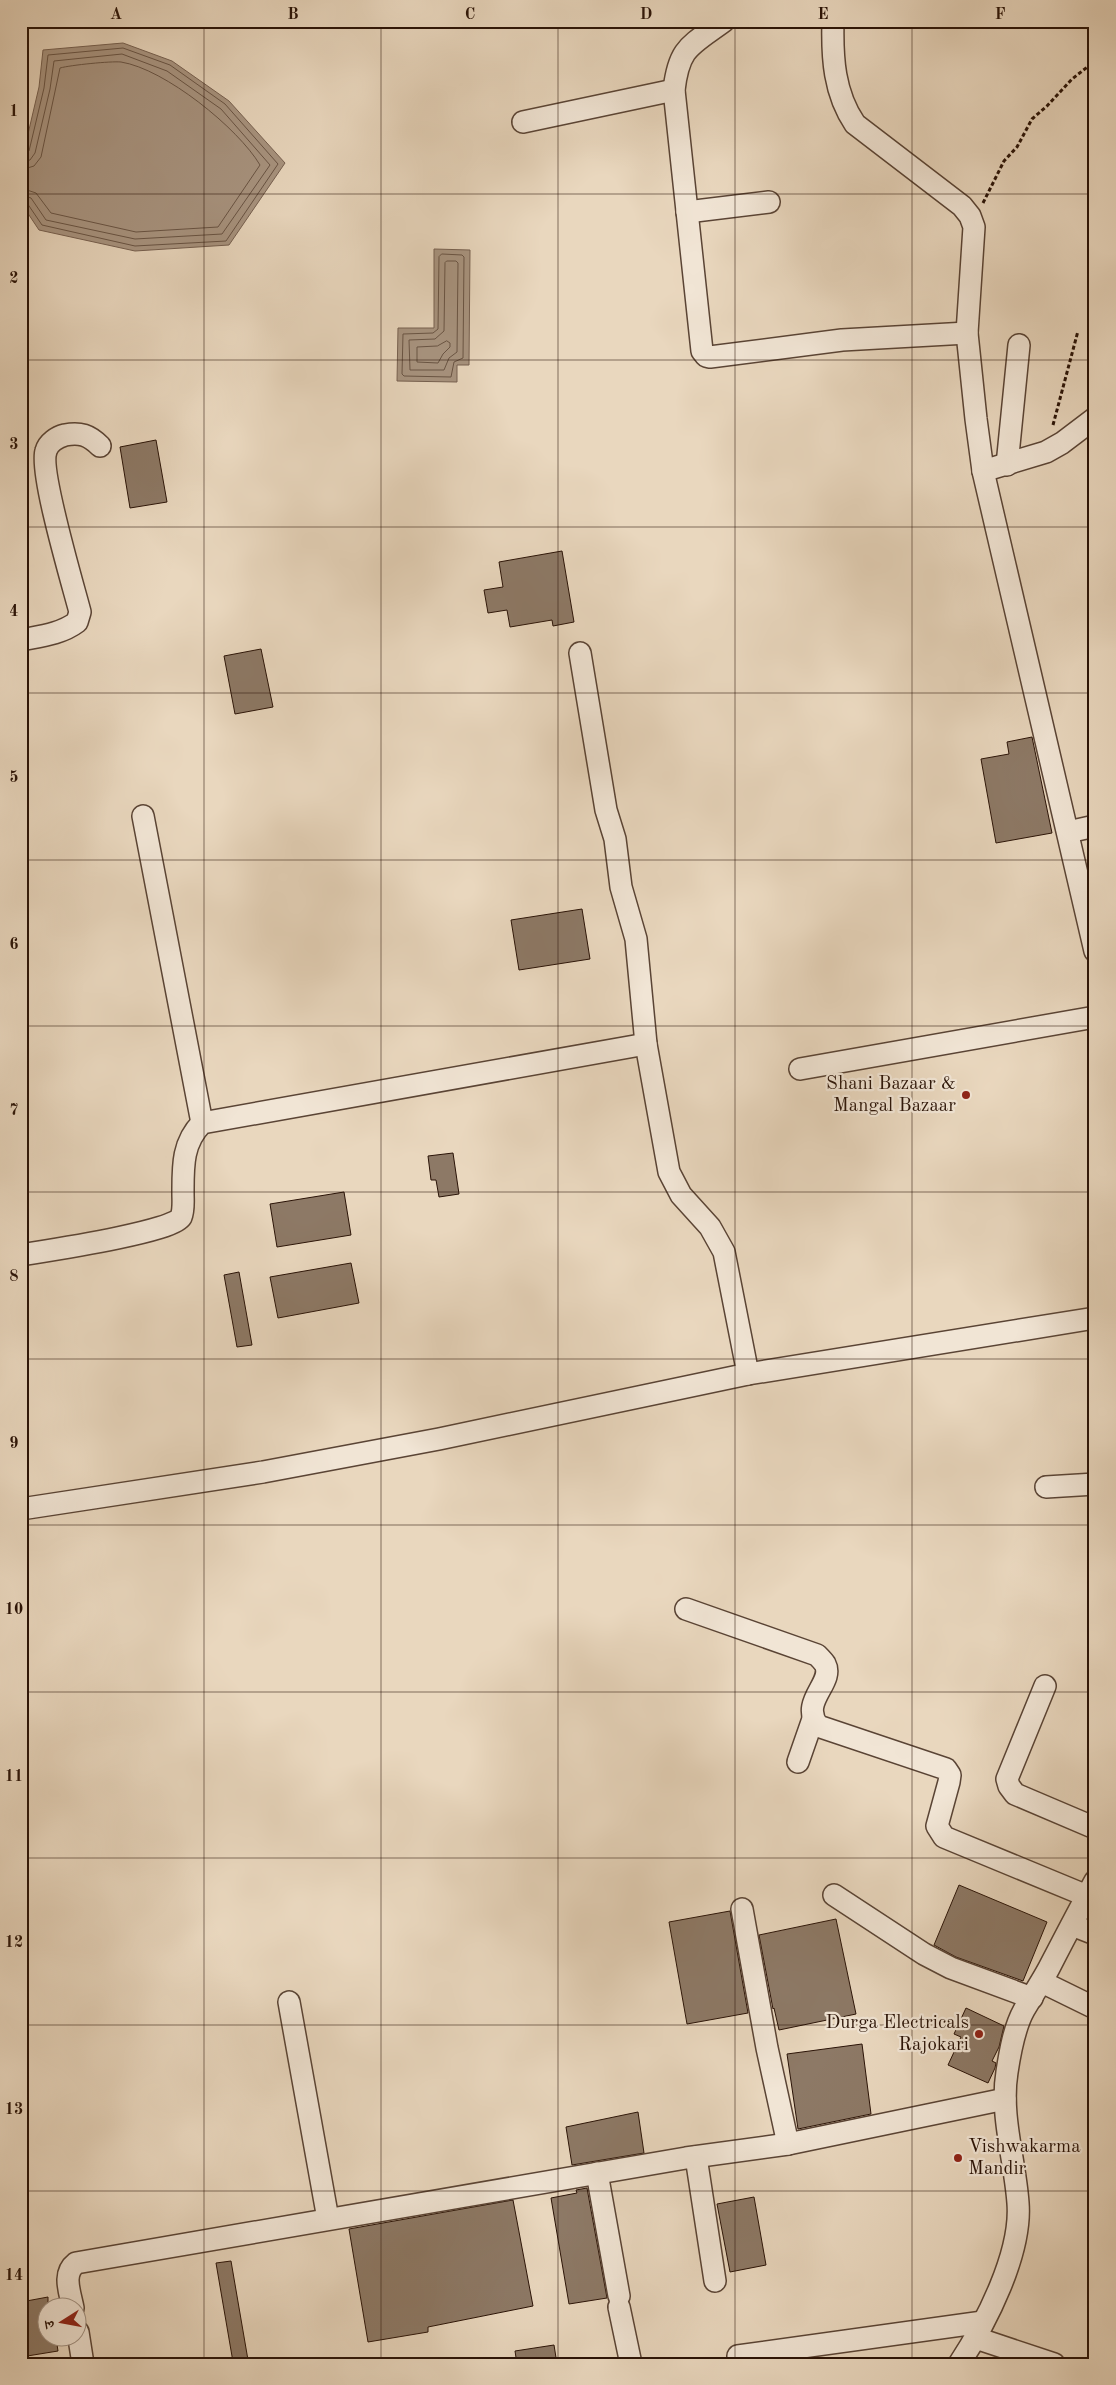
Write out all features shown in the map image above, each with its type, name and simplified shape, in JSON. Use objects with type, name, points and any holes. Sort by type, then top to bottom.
[{"type":"street","points":[[724,21],[687,48],[677,66],[674,90],[702,351],[706,356],[842,340],[967,333]]},
{"type":"street","points":[[833,21],[832,59],[846,111],[855,124],[962,206],[970,216],[974,227],[967,333],[983,471],[1068,832],[1089,911],[1095,951]]},
{"type":"street","points":[[523,122],[674,90]]},
{"type":"street","points":[[687,212],[769,202]]},
{"type":"street","points":[[1007,465],[1019,345]]},
{"type":"street","points":[[983,471],[1046,452],[1062,443],[1095,418]]},
{"type":"street","points":[[21,640],[51,634],[70,627],[78,622],[80,612],[50,493],[45,452],[50,443],[60,436],[71,434],[91,437],[100,446]]},
{"type":"street","points":[[580,653],[606,810],[615,840],[622,887],[636,940],[646,1044],[669,1172],[681,1195],[710,1227],[724,1252],[748,1374]]},
{"type":"street","points":[[143,816],[202,1123]]},
{"type":"street","points":[[1068,832],[1095,826]]},
{"type":"street","points":[[800,1069],[1095,1017]]},
{"type":"street","points":[[21,1255],[149,1232],[175,1224],[180,1218],[183,1207],[183,1167],[186,1146],[192,1133],[202,1123],[646,1044]]},
{"type":"street","points":[[21,1509],[263,1472],[429,1441],[748,1374],[1095,1318]]},
{"type":"street","points":[[1046,1488],[1095,1484]]},
{"type":"street","points":[[686,1609],[817,1655],[825,1664],[826,1673],[811,1708],[813,1719],[818,1726],[946,1769],[950,1775],[950,1782],[937,1826],[944,1837],[1091,1888],[1037,1990],[1023,2012],[1013,2042],[1007,2073],[1005,2099],[1018,2205],[1018,2231],[1010,2261],[979,2330],[959,2364]]},
{"type":"street","points":[[1045,1686],[1006,1779],[1015,1794],[1095,1828]]},
{"type":"street","points":[[798,1762],[813,1719]]},
{"type":"street","points":[[834,1895],[924,1954],[951,1968],[1037,1990],[1095,2008]]},
{"type":"street","points":[[742,1909],[767,2048],[788,2144]]},
{"type":"street","points":[[1072,1925],[1095,1934]]},
{"type":"street","points":[[289,2002],[328,2219]]},
{"type":"street","points":[[71,2298],[67,2277],[70,2268],[76,2263],[696,2157],[788,2144],[1005,2099]]},
{"type":"street","points":[[696,2157],[715,2281]]},
{"type":"street","points":[[598,2174],[631,2364]]},
{"type":"street","points":[[738,2356],[979,2330],[1054,2364]]},
{"type":"street","points":[[81,2348],[84,2364]]},
{"type":"path","points":[[974,227],[991,185],[1004,161],[1017,147],[1032,118],[1047,106],[1072,79],[1095,61]]},
{"type":"path","points":[[1046,452],[1078,331]]},
{"type":"water","points":[[123,43],[172,61],[229,101],[285,163],[229,245],[135,251],[39,230],[21,203],[21,170],[39,87],[43,50]]},
{"type":"water","points":[[434,249],[470,250],[469,365],[457,365],[457,382],[397,381],[398,328],[434,328]]},
{"type":"building","points":[[156,440],[167,502],[130,508],[120,447]]},
{"type":"building","points":[[562,551],[574,622],[553,626],[552,620],[510,627],[507,610],[488,613],[484,590],[503,587],[499,562]]},
{"type":"building","points":[[261,649],[273,707],[235,714],[224,656]]},
{"type":"building","points":[[1032,737],[1052,833],[996,843],[981,759],[1009,754],[1007,742]]},
{"type":"building","points":[[582,909],[590,959],[519,970],[511,920]]},
{"type":"building","points":[[453,1153],[459,1194],[439,1197],[436,1180],[431,1180],[428,1156]]},
{"type":"building","points":[[344,1192],[351,1235],[277,1247],[270,1204]]},
{"type":"building","points":[[351,1263],[359,1303],[278,1318],[270,1277]]},
{"type":"building","points":[[239,1272],[252,1345],[237,1347],[224,1275]]},
{"type":"building","points":[[959,1885],[1047,1922],[1023,1981],[956,1957],[934,1945]]},
{"type":"building","points":[[730,1911],[748,2013],[687,2024],[669,1922]]},
{"type":"building","points":[[836,1919],[856,2014],[779,2030],[773,2009],[759,1935]]},
{"type":"building","points":[[966,2008],[1004,2026],[999,2047],[992,2061],[996,2063],[995,2068],[988,2083],[948,2065],[961,2037],[954,2034]]},
{"type":"building","points":[[862,2044],[871,2114],[798,2129],[787,2054]]},
{"type":"building","points":[[638,2112],[644,2153],[572,2165],[566,2127]]},
{"type":"building","points":[[587,2188],[607,2298],[569,2304],[551,2198],[577,2193],[576,2190]]},
{"type":"building","points":[[754,2197],[766,2265],[730,2272],[717,2204]]},
{"type":"building","points":[[513,2200],[533,2306],[428,2327],[428,2332],[368,2342],[349,2229]]},
{"type":"building","points":[[231,2261],[248,2360],[233,2362],[216,2263]]},
{"type":"building","points":[[38,2299],[38,2348],[58,2348],[58,2351],[21,2357],[21,2302]]},
{"type":"building","points":[[554,2345],[557,2364],[517,2364],[515,2351]]},
{"type":"place","name":"Shani Bazaar & Mangal Bazaar","points":[[966,1095]]},
{"type":"place","name":"Durga Electricals Rajokari","points":[[979,2034]]},
{"type":"place","name":"Vishwakarma Mandir","points":[[958,2158]]}]
